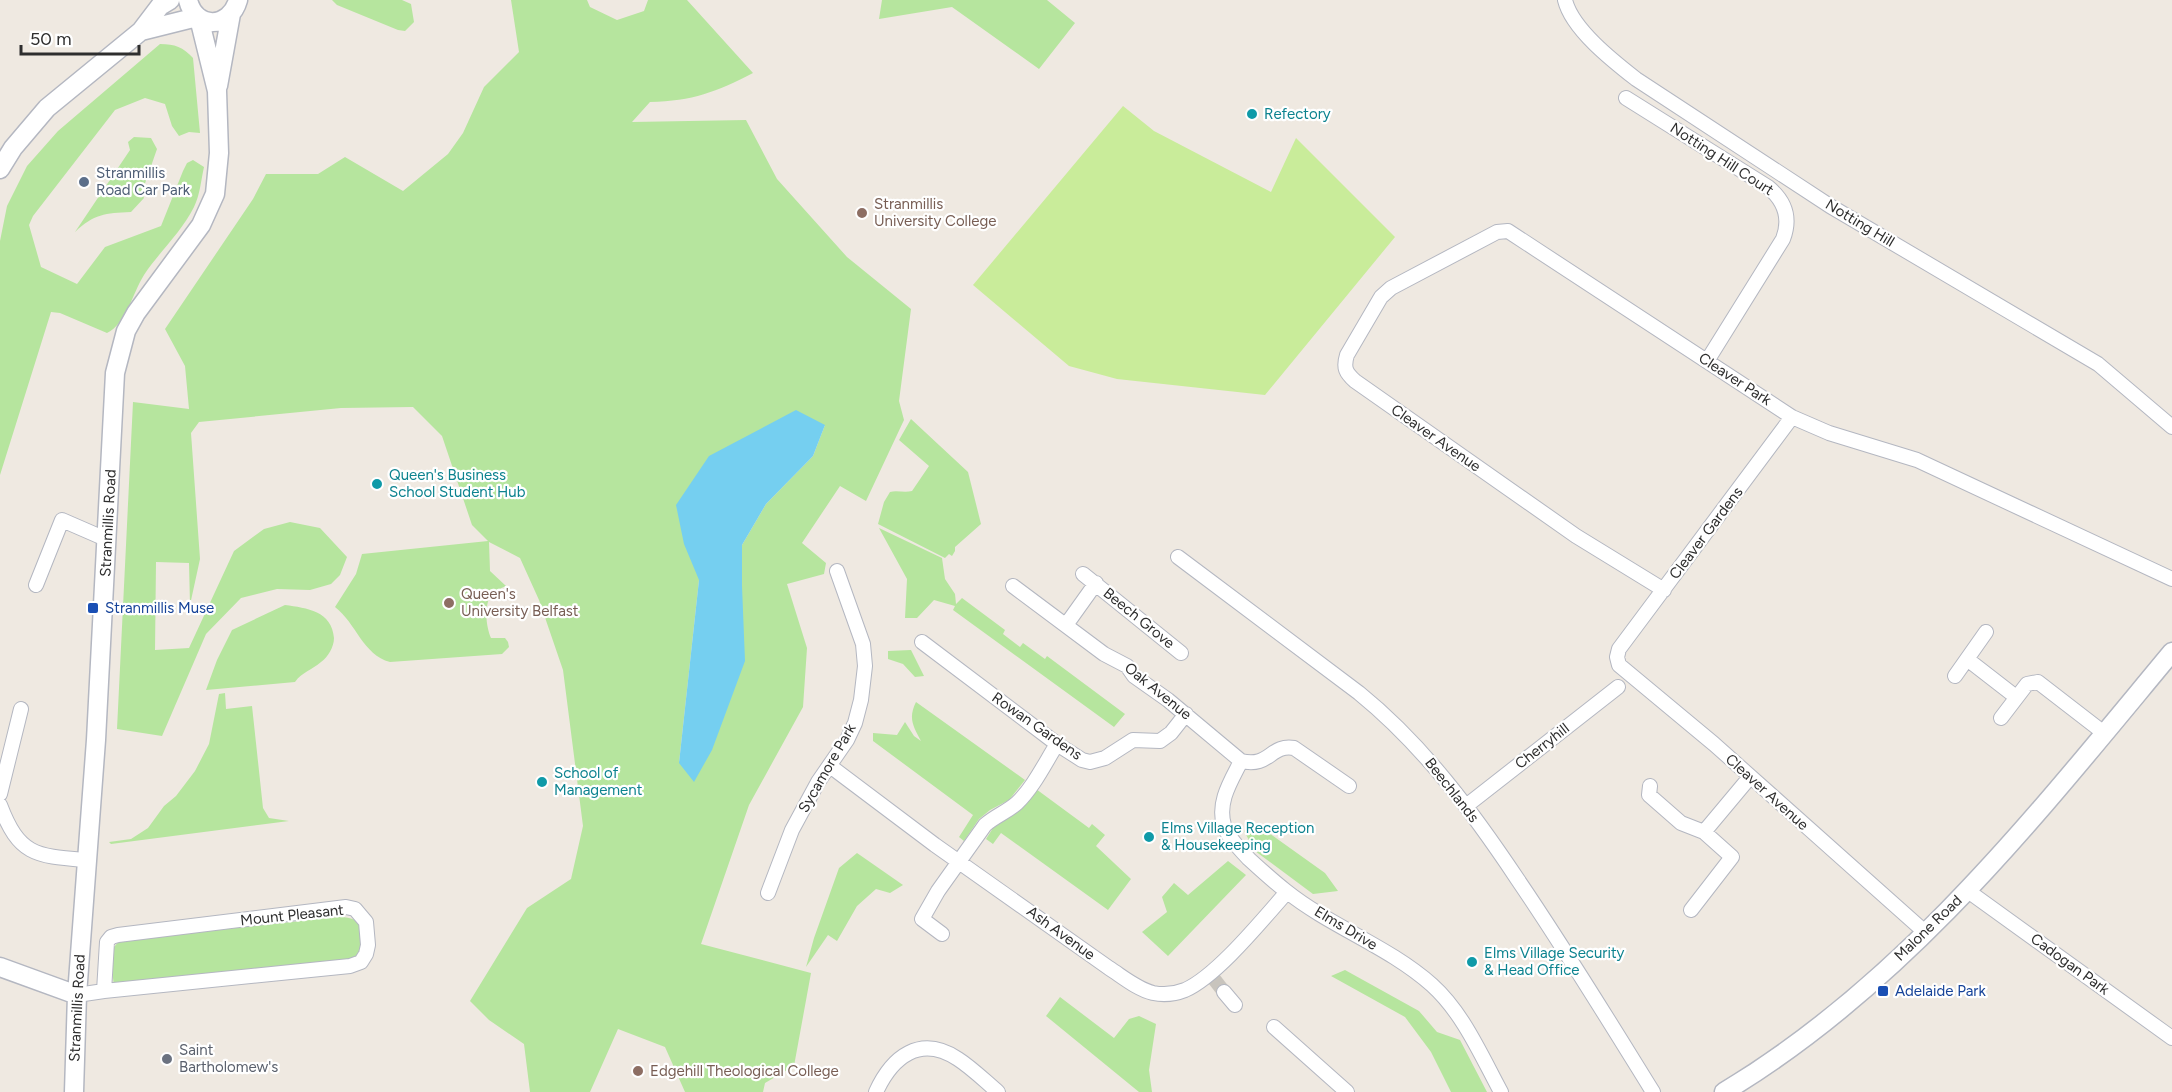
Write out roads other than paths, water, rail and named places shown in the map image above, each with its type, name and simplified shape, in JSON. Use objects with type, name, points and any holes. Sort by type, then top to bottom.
[{"type":"street","points":[[0,169],[13,148],[47,108],[141,31],[160,6],[170,0]]},
{"type":"street","name":"Stranmillis Road","points":[[74,1092],[77,995],[85,860],[96,740],[115,373],[126,331],[136,313],[201,225],[215,194],[219,153],[217,91],[198,18],[188,0]]},
{"type":"street","name":"Notting Hill","points":[[1565,0],[1585,33],[1636,80],[1830,206],[2098,364],[2172,427]]},
{"type":"street","points":[[141,31],[198,18],[216,22],[234,7]]},
{"type":"street","name":"Stranmillis Road","points":[[217,91],[234,7]]},
{"type":"street","name":"Notting Hill Court","points":[[1626,98],[1768,187],[1784,205],[1787,228],[1783,239],[1707,361]]},
{"type":"street","name":"Cleaver Park","points":[[1347,355],[1381,297],[1391,288],[1497,232],[1508,231],[1792,417],[1828,433],[1917,460],[2172,579]]},
{"type":"street","name":"Cleaver Avenue","points":[[1347,355],[1344,364],[1346,374],[1355,381],[1576,536],[1664,590]]},
{"type":"street","name":"Cleaver Gardens","points":[[1619,649],[1792,417]]},
{"type":"street","points":[[36,585],[62,520],[108,540]]},
{"type":"street","name":"Beechlands","points":[[1178,557],[1387,716],[1415,743],[1466,806],[1552,930],[1653,1092]]},
{"type":"street","name":"Sycamore Park","points":[[768,893],[792,830],[818,782],[847,740],[855,723],[861,700],[865,666],[863,644],[837,571]]},
{"type":"street","name":"Beech Grove","points":[[1083,574],[1181,653]]},
{"type":"street","name":"Beech Grove","points":[[1066,625],[1096,583]]},
{"type":"street","name":"Oak Avenue","points":[[1012,586],[1104,654],[1128,666],[1134,676],[1186,714],[1241,761]]},
{"type":"street","points":[[1955,676],[1986,632]]},
{"type":"street","name":"Rowan Gardens","points":[[922,642],[1057,744],[1082,760],[1097,762],[1133,740],[1154,741],[1165,738],[1186,714]]},
{"type":"street","name":"Cleaver Avenue","points":[[1619,649],[1617,657],[1619,664],[1926,933]]},
{"type":"street","name":"Malone Road","points":[[1730,1091],[1805,1036],[1926,933],[2012,842],[2172,652]]},
{"type":"street","points":[[1967,659],[2016,697]]},
{"type":"street","points":[[2001,718],[2027,684],[2038,682],[2104,733]]},
{"type":"street","name":"Cherryhill","points":[[1466,806],[1618,687]]},
{"type":"street","points":[[0,794],[21,709]]},
{"type":"street","points":[[942,934],[922,919],[938,891],[986,825],[1016,804],[1023,796],[1057,744]]},
{"type":"street","points":[[1241,761],[1250,763],[1262,761],[1284,746],[1294,748],[1348,786]]},
{"type":"street","name":"Elms Drive","points":[[1241,761],[1227,788],[1222,805],[1224,826],[1237,847],[1287,892],[1422,976],[1442,995],[1466,1027],[1501,1092]]},
{"type":"street","name":"Ash Avenue","points":[[830,766],[960,862],[1138,987],[1153,993],[1166,994],[1183,991],[1211,976],[1287,892]]},
{"type":"street","points":[[1704,832],[1750,777]]},
{"type":"street","points":[[1650,786],[1649,795],[1681,823],[1704,832],[1732,857],[1691,910]]},
{"type":"street","points":[[0,805],[12,834],[22,844],[36,852],[54,857],[85,860]]},
{"type":"street","name":"Cadogan Park","points":[[1968,891],[2172,1038]]},
{"type":"street","name":"Mount Pleasant","points":[[77,995],[350,966],[361,962],[366,954],[368,945],[366,922],[356,909],[346,907],[118,935],[111,937],[107,942],[104,991]]},
{"type":"street","points":[[0,967],[77,995]]},
{"type":"street","points":[[1224,992],[1235,1005]]},
{"type":"street","points":[[1274,1028],[1347,1092]]},
{"type":"street","points":[[876,1092],[893,1063],[907,1052],[922,1049],[940,1051],[957,1058],[998,1092]]},
{"type":"water","points":[[796,410],[825,425],[813,456],[766,504],[742,545],[745,661],[712,750],[694,782],[679,763],[699,580],[684,544],[676,505],[709,456]]},
{"type":"tunnel","points":[[1214,979],[1224,992]]},
{"type":"place","name":"Refectory","points":[[1252,114]]},
{"type":"place","name":"Stranmillis Road Car Park","points":[[84,182]]},
{"type":"place","name":"Stranmillis University College","points":[[862,213]]},
{"type":"place","name":"Queen's Business School Student Hub","points":[[377,484]]},
{"type":"place","name":"Queen's University Belfast","points":[[449,603]]},
{"type":"place","name":"Stranmillis Muse","points":[[93,608]]},
{"type":"place","name":"School of Management","points":[[542,782]]},
{"type":"place","name":"Elms Village Reception & Housekeeping","points":[[1149,837]]},
{"type":"place","name":"Elms Village Security & Head Office","points":[[1472,962]]},
{"type":"place","name":"Adelaide Park","points":[[1883,991]]},
{"type":"place","name":"Saint Bartholomew's","points":[[167,1059]]},
{"type":"place","name":"Edgehill Theological College","points":[[638,1071]]}]
